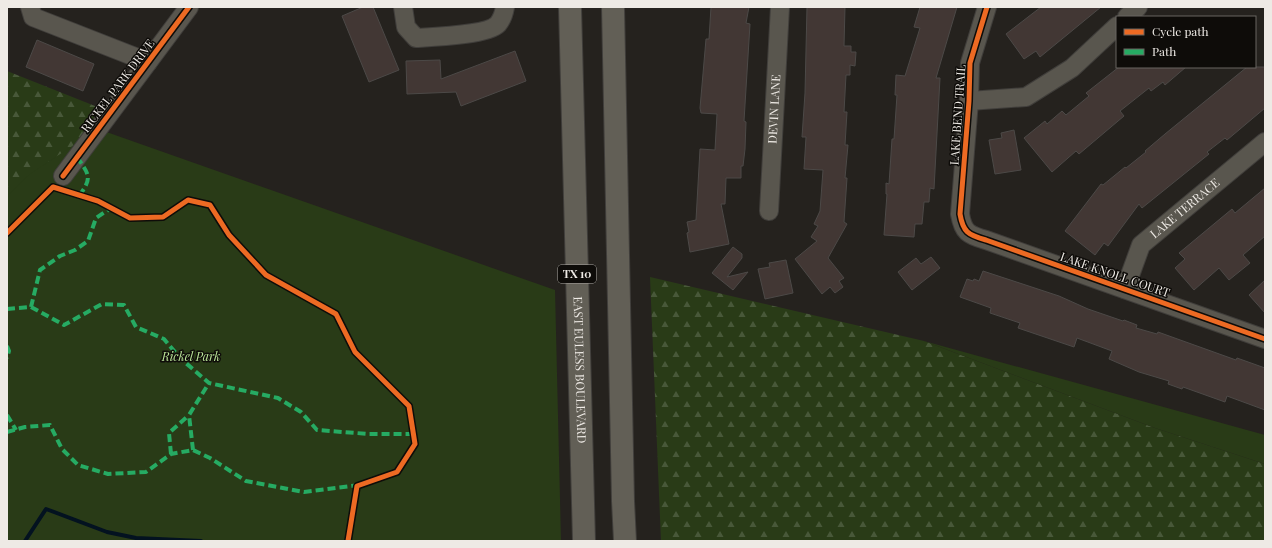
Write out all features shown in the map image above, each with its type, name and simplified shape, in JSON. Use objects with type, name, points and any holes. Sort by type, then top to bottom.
[{"type":"main road","name":"EAST EULESS BOULEVARD","points":[[570,7],[584,541]]},
{"type":"main road","points":[[612,7],[625,541]]},
{"type":"street","points":[[30,7],[33,17],[148,62]]},
{"type":"street","name":"RICKEL PARK DRIVE","points":[[63,176],[189,7]]},
{"type":"street","points":[[403,7],[406,27],[416,38],[475,34],[497,25],[504,13],[505,7]]},
{"type":"street","name":"DEVIN LANE","points":[[769,211],[780,7]]},
{"type":"street","name":"LAKE BEND TRAIL","points":[[962,226],[960,214],[969,101],[970,63],[987,7]]},
{"type":"street","points":[[1128,16],[1138,7]]},
{"type":"street","points":[[969,101],[1026,97],[1072,68],[1116,27]]},
{"type":"street","name":"LAKE TERRACE","points":[[1125,289],[1142,245],[1265,142]]},
{"type":"street","name":"LAKE KNOLL COURT","points":[[962,226],[971,236],[1265,339]]},
{"type":"green space","points":[[7,71],[95,106],[98,129],[7,197]]},
{"type":"green space","name":"Rickel Park","points":[[98,129],[555,290],[561,541],[7,541],[7,196],[30,174]]},
{"type":"green space","points":[[650,277],[924,341],[1155,428],[1265,464],[1265,541],[661,541]]},
{"type":"green space","points":[[924,341],[1265,435],[1265,464],[1155,428]]},
{"type":"building","points":[[363,7],[373,7],[399,70],[369,82],[342,16]]},
{"type":"building","points":[[711,7],[749,7],[746,23],[750,24],[744,121],[746,122],[745,149],[743,166],[741,166],[741,178],[726,178],[725,204],[721,204],[729,244],[690,252],[687,222],[696,220],[700,149],[715,150],[717,114],[701,113],[700,108],[706,39],[709,39]]},
{"type":"building","points":[[807,7],[845,7],[844,46],[851,46],[851,52],[856,52],[855,66],[850,65],[850,75],[846,75],[844,112],[847,112],[845,145],[848,145],[845,178],[847,178],[844,222],[847,224],[828,258],[844,278],[839,281],[843,287],[835,293],[830,287],[822,294],[795,259],[817,241],[811,237],[818,226],[814,224],[820,211],[823,170],[804,169],[806,137],[802,137],[805,93]]},
{"type":"building","points":[[920,7],[957,7],[936,78],[940,78],[934,189],[930,188],[929,202],[924,202],[922,224],[915,224],[914,237],[884,235],[887,194],[886,183],[889,184],[892,139],[894,139],[897,95],[895,95],[896,75],[905,76],[920,28],[914,27]]},
{"type":"building","points":[[1041,7],[1101,7],[1040,57],[1036,51],[1024,59],[1006,34]]},
{"type":"building","points":[[37,40],[94,64],[83,91],[26,67]]},
{"type":"building","points":[[515,51],[526,81],[461,106],[456,92],[407,94],[406,61],[440,60],[441,79]]},
{"type":"building","points":[[1265,67],[1265,108],[1227,140],[1225,138],[1207,152],[1209,154],[1142,208],[1139,204],[1108,246],[1104,243],[1095,255],[1065,231],[1101,184],[1103,185],[1125,167],[1126,168],[1246,68]]},
{"type":"building","points":[[1118,68],[1185,68],[1165,85],[1163,82],[1151,91],[1149,88],[1120,111],[1124,116],[1079,154],[1076,151],[1052,172],[1024,138],[1045,121],[1047,124],[1062,111],[1066,115],[1089,96],[1086,93]]},
{"type":"building","points":[[1014,130],[1021,170],[995,174],[989,140],[1002,138],[1001,133]]},
{"type":"building","points":[[1265,188],[1265,236],[1243,255],[1250,263],[1229,280],[1219,268],[1194,290],[1175,268],[1185,259],[1179,253],[1232,209],[1235,213]]},
{"type":"building","points":[[733,247],[742,254],[742,258],[727,277],[748,272],[733,290],[712,273]]},
{"type":"building","points":[[931,257],[940,268],[912,290],[898,272],[916,258],[921,264]]},
{"type":"building","points":[[786,260],[793,293],[765,299],[758,269],[770,267],[769,263]]},
{"type":"building","points":[[983,271],[1059,296],[1088,309],[1123,321],[1124,320],[1137,325],[1136,328],[1157,334],[1158,332],[1236,360],[1237,358],[1265,368],[1265,410],[1227,396],[1225,402],[1183,387],[1182,389],[1168,384],[1169,381],[1139,372],[1109,359],[1112,351],[1077,338],[1074,347],[1018,328],[1020,323],[990,313],[991,308],[960,297],[967,279],[979,281]]},
{"type":"building","points":[[1265,280],[1265,313],[1249,295]]},
{"type":"waterway","points":[[25,541],[46,509],[107,532],[136,538],[201,541]]},
{"type":"marked path","points":[[77,157],[88,176],[88,180],[79,196]]},
{"type":"marked path","points":[[7,309],[31,307],[40,270],[60,256],[75,250],[88,241],[96,218],[111,208]]},
{"type":"marked path","points":[[31,307],[64,325],[102,304],[124,305],[136,327],[164,339],[180,358],[209,383],[278,398],[301,412],[317,430],[369,434],[414,434]]},
{"type":"marked path","points":[[7,346],[9,351],[7,358]]},
{"type":"marked path","points":[[193,450],[189,415],[209,383]]},
{"type":"marked path","points":[[7,415],[16,430]]},
{"type":"marked path","points":[[171,454],[169,433],[189,415]]},
{"type":"marked path","points":[[7,432],[25,427],[50,425],[62,449],[78,465],[108,474],[146,472],[171,454],[193,450],[210,458],[246,481],[304,492],[360,485]]},
{"type":"cycle path","points":[[63,176],[189,7]]},
{"type":"cycle path","points":[[987,7],[970,63],[969,101],[960,214],[961,220],[967,232],[1265,339]]},
{"type":"cycle path","points":[[7,233],[53,187],[98,201],[130,218],[163,217],[188,200],[210,205],[229,235],[266,275],[336,314],[355,352],[409,406],[415,444],[397,472],[357,486],[348,541]]}]
